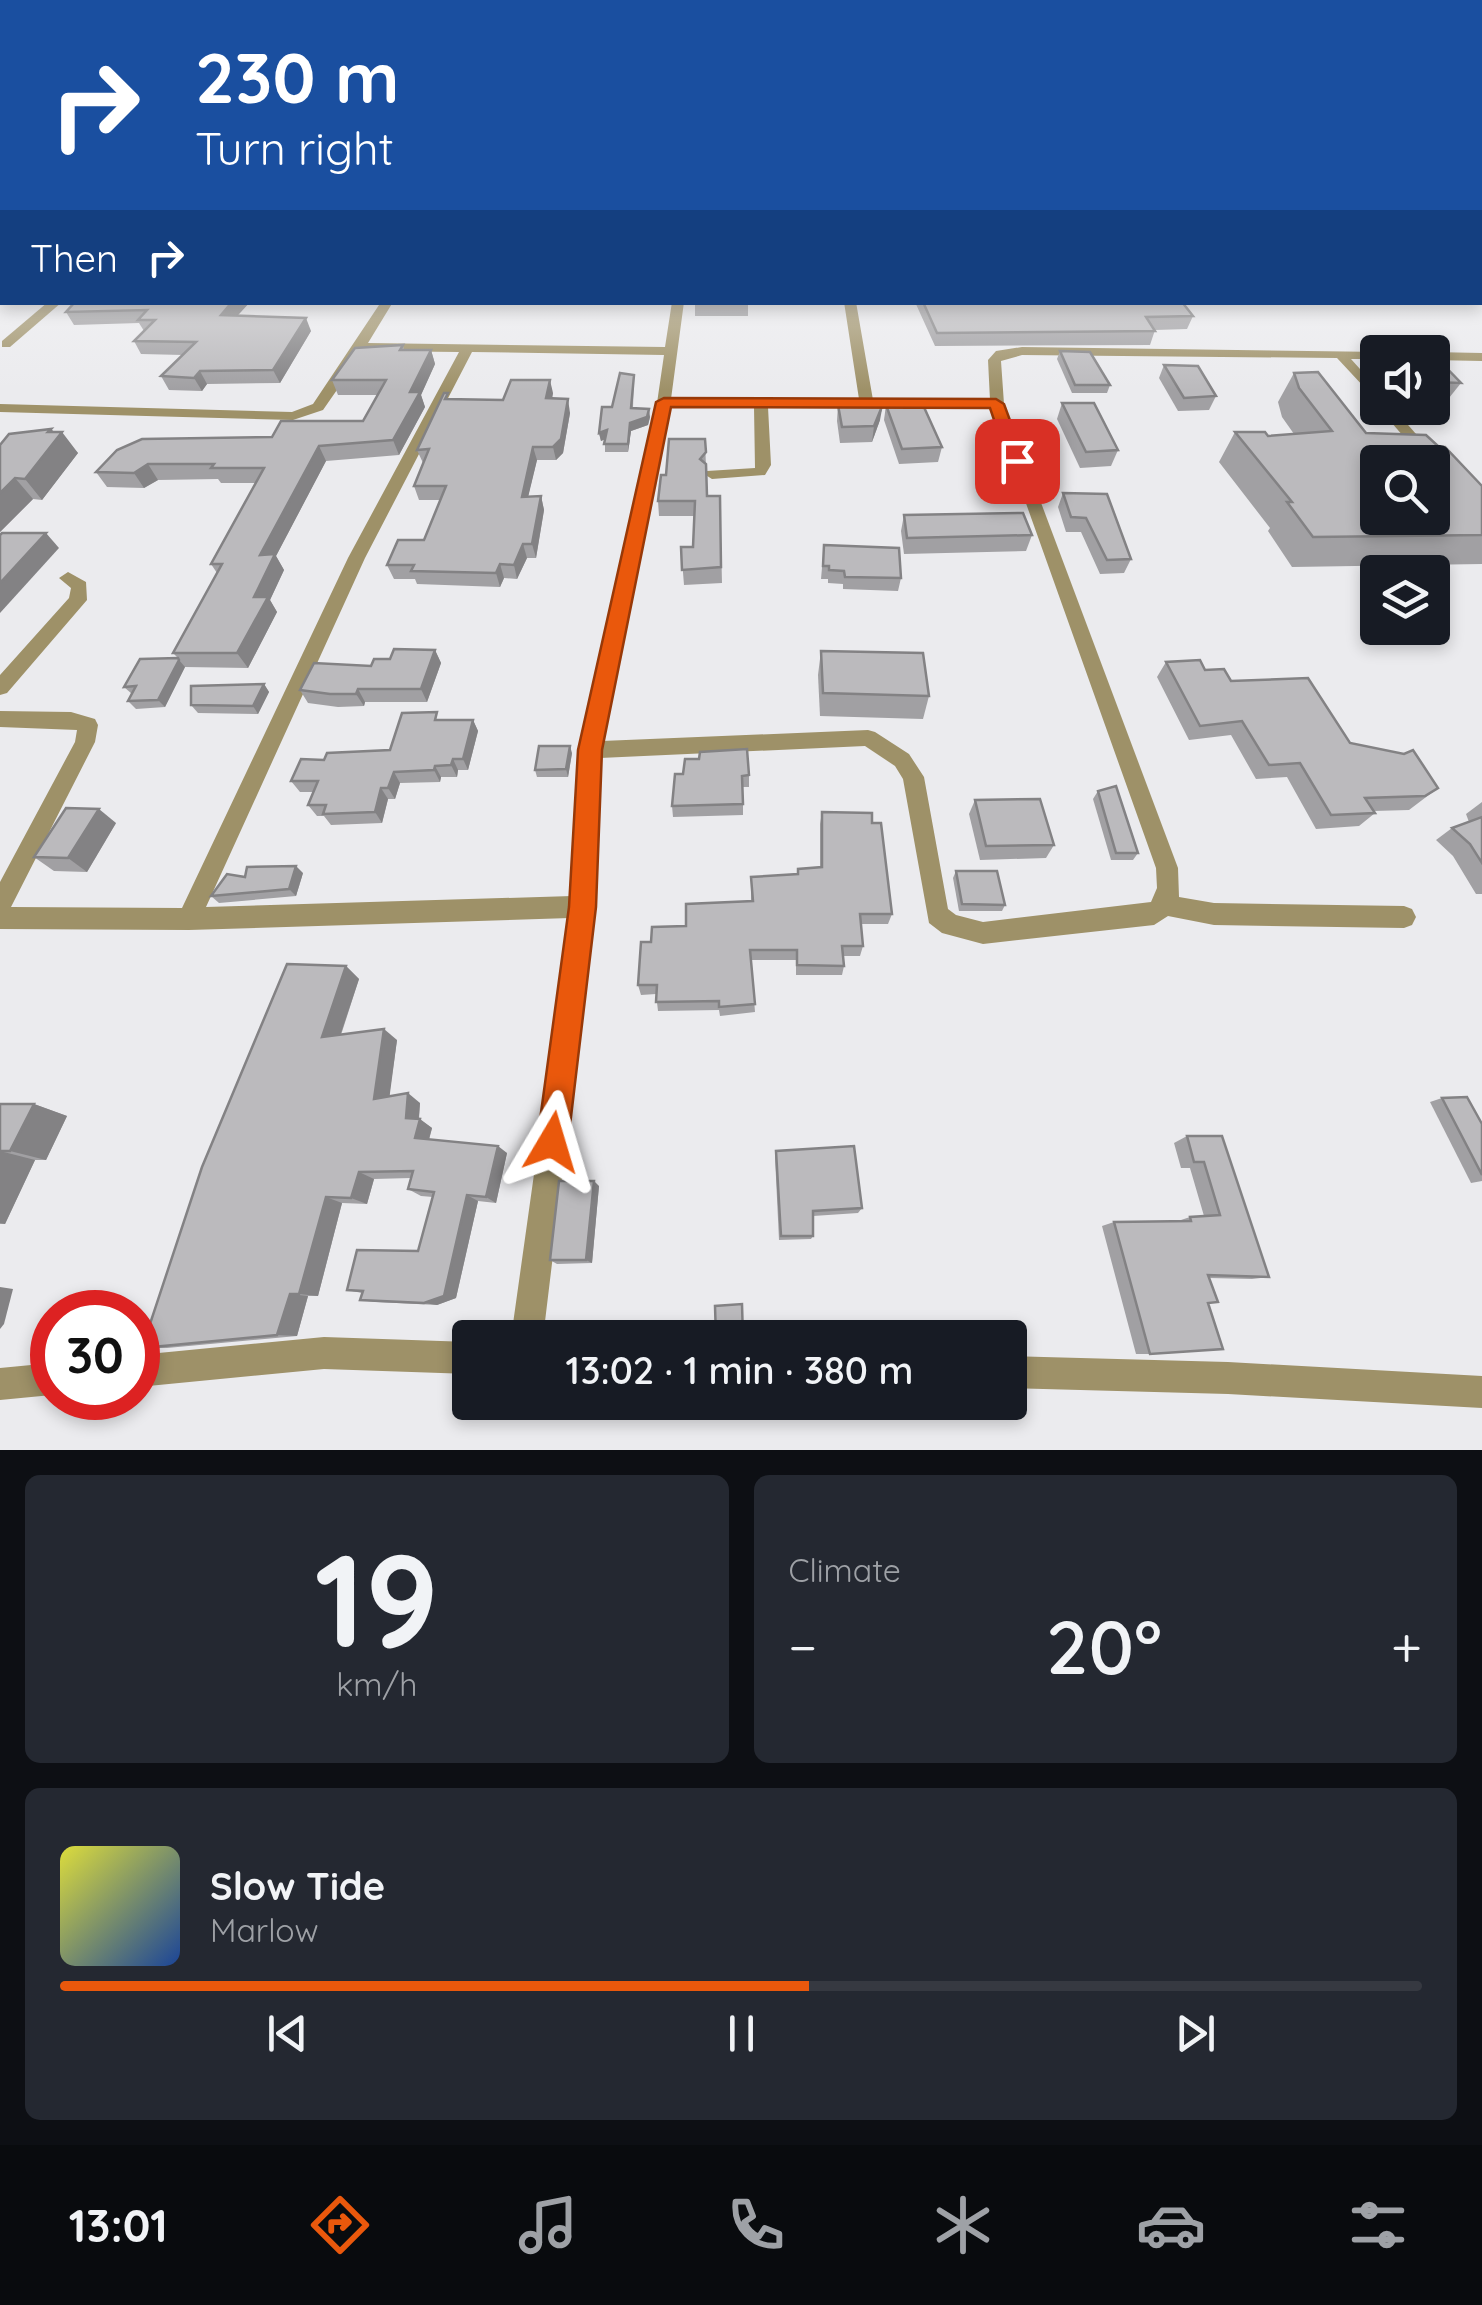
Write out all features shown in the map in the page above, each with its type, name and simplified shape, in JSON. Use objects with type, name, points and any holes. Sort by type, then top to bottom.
[{"type":"street","points":[[2,346],[52,305]]},
{"type":"street","points":[[0,408],[293,416],[318,408],[385,305]]},
{"type":"street","points":[[529,1320],[583,907],[590,750],[664,402],[678,305]]},
{"type":"street","points":[[850,305],[866,401]]},
{"type":"street","points":[[360,347],[671,351]]},
{"type":"street","points":[[189,919],[295,688],[426,420],[468,348]]},
{"type":"street","points":[[590,750],[868,738],[902,760],[913,777],[937,915],[950,925],[984,933],[1154,914],[1165,906],[1170,883],[1167,868],[996,404],[994,360],[1001,354],[1022,350],[1360,356]]},
{"type":"street","points":[[1341,355],[1360,377]]},
{"type":"street","points":[[1450,356],[1482,357]]},
{"type":"street","points":[[664,402],[996,404]]},
{"type":"street","points":[[712,474],[760,472],[764,465],[762,402]]},
{"type":"street","points":[[1401,425],[1418,445]]},
{"type":"street","points":[[0,688],[78,600],[80,586],[68,578]]},
{"type":"street","points":[[0,718],[71,720],[88,725],[85,742],[0,905]]},
{"type":"street","points":[[1165,906],[1214,914],[1404,917]]},
{"type":"street","points":[[0,918],[189,919],[583,907]]},
{"type":"street","points":[[160,1369],[324,1353],[452,1357]]},
{"type":"street","points":[[1027,1372],[1228,1378],[1482,1392]]},
{"type":"street","points":[[0,1384],[30,1381]]},
{"type":"building","points":[[72,305],[229,305],[221,315],[306,318],[273,370],[200,371],[194,378],[161,376],[196,342],[134,341],[155,320],[138,320],[147,310],[66,312]]},
{"type":"building","points":[[924,305],[1184,305],[1193,316],[1146,317],[1155,331],[937,333]]},
{"type":"building","points":[[403,345],[400,350],[431,350],[410,392],[420,392],[393,440],[319,446],[260,555],[275,554],[254,597],[268,597],[237,653],[173,653],[222,564],[211,564],[264,468],[148,464],[134,473],[96,472],[117,450],[142,439],[272,437],[281,421],[363,421],[386,380],[332,380],[355,348]]},
{"type":"building","points":[[1060,351],[1090,352],[1110,385],[1075,385]]},
{"type":"building","points":[[1164,365],[1198,366],[1216,396],[1184,398]]},
{"type":"building","points":[[1318,372],[1366,433],[1426,435],[1437,445],[1360,445],[1360,535],[1450,535],[1450,452],[1482,486],[1482,535],[1313,537],[1287,502],[1292,502],[1235,432],[1265,432],[1268,436],[1332,431],[1299,388],[1294,373]]},
{"type":"building","points":[[620,373],[634,375],[631,408],[649,409],[647,417],[630,423],[628,444],[604,444],[607,430],[599,433],[602,407],[612,407]]},
{"type":"building","points":[[511,380],[550,380],[546,398],[568,399],[561,439],[553,447],[533,447],[522,497],[541,496],[532,544],[523,544],[514,565],[500,564],[496,573],[411,571],[414,565],[387,565],[398,540],[424,540],[446,486],[414,486],[429,449],[417,450],[444,393],[448,393],[445,399],[503,400]]},
{"type":"building","points":[[1062,403],[1094,403],[1118,450],[1086,452]]},
{"type":"building","points":[[883,404],[874,426],[842,427],[838,405]]},
{"type":"building","points":[[886,405],[923,405],[942,447],[902,449]]},
{"type":"building","points":[[51,429],[48,432],[62,432],[25,479],[15,478],[0,493],[0,445],[9,434]]},
{"type":"building","points":[[669,439],[705,439],[706,452],[700,459],[706,464],[707,496],[720,496],[721,567],[682,570],[681,547],[693,547],[695,501],[658,501],[661,475],[666,475]]},
{"type":"building","points":[[1063,493],[1107,494],[1131,559],[1107,560],[1086,518],[1071,517]]},
{"type":"building","points":[[1023,513],[1032,535],[907,538],[904,515]]},
{"type":"building","points":[[46,533],[0,583],[0,535]]},
{"type":"building","points":[[824,545],[899,548],[901,578],[845,577],[844,571],[823,566]]},
{"type":"building","points":[[394,649],[435,650],[421,689],[358,689],[356,694],[300,690],[314,663],[371,666],[374,659],[390,659]]},
{"type":"building","points":[[821,651],[923,653],[929,696],[823,693]]},
{"type":"building","points":[[178,658],[158,700],[128,701],[136,686],[124,687],[140,659]]},
{"type":"building","points":[[1200,660],[1205,670],[1224,669],[1231,681],[1308,678],[1350,743],[1404,754],[1413,750],[1438,788],[1425,796],[1365,798],[1375,813],[1331,815],[1300,763],[1269,765],[1242,721],[1200,726],[1166,662]]},
{"type":"building","points":[[264,684],[253,706],[191,705],[191,686]]},
{"type":"building","points":[[437,712],[435,720],[473,720],[463,759],[453,759],[451,765],[435,766],[434,770],[394,772],[388,788],[381,788],[375,812],[323,814],[326,805],[308,805],[318,781],[291,781],[301,759],[324,760],[327,753],[390,750],[402,713]]},
{"type":"building","points":[[539,746],[570,746],[566,769],[535,770]]},
{"type":"building","points":[[747,749],[749,775],[742,776],[743,804],[672,806],[675,774],[683,774],[685,759],[699,759],[700,752]]},
{"type":"building","points":[[1116,786],[1138,853],[1116,853],[1098,791]]},
{"type":"building","points":[[1040,799],[1054,845],[986,846],[975,800]]},
{"type":"building","points":[[66,808],[99,809],[68,858],[34,857]]},
{"type":"building","points":[[822,812],[872,813],[872,823],[881,823],[892,914],[860,914],[863,946],[842,946],[844,966],[797,965],[797,950],[750,950],[755,1004],[719,1007],[719,1001],[656,1002],[657,985],[638,985],[641,942],[651,942],[652,927],[686,926],[686,904],[753,901],[751,877],[798,874],[798,869],[822,867]]},
{"type":"building","points":[[1482,817],[1482,863],[1470,844],[1452,828]]},
{"type":"building","points":[[296,866],[289,889],[211,896],[227,874],[245,877],[247,867]]},
{"type":"building","points":[[956,871],[997,871],[1005,905],[962,904]]},
{"type":"building","points":[[287,964],[346,966],[322,1037],[384,1029],[374,1099],[408,1093],[406,1118],[420,1119],[415,1138],[498,1146],[486,1197],[467,1195],[444,1296],[424,1303],[360,1300],[363,1291],[347,1290],[357,1250],[418,1251],[434,1192],[408,1189],[413,1171],[359,1172],[351,1198],[326,1197],[299,1294],[290,1294],[277,1335],[160,1346],[160,1294],[202,1167]]},
{"type":"building","points":[[1467,1097],[1482,1124],[1482,1175],[1442,1098]]},
{"type":"building","points":[[0,1104],[34,1104],[10,1151],[0,1151]]},
{"type":"building","points":[[1187,1136],[1222,1136],[1269,1277],[1208,1275],[1218,1302],[1208,1303],[1223,1349],[1150,1354],[1114,1222],[1191,1221],[1190,1217],[1220,1215],[1204,1162],[1194,1162]]},
{"type":"building","points":[[854,1146],[862,1208],[813,1211],[813,1236],[781,1236],[776,1151]]},
{"type":"building","points":[[559,1181],[594,1181],[586,1260],[550,1260]]},
{"type":"building","points":[[742,1304],[742,1320],[715,1320],[715,1306]]},
{"type":"route","points":[[552,1142],[583,907],[590,750],[664,402],[996,404],[1017,461]]}]
